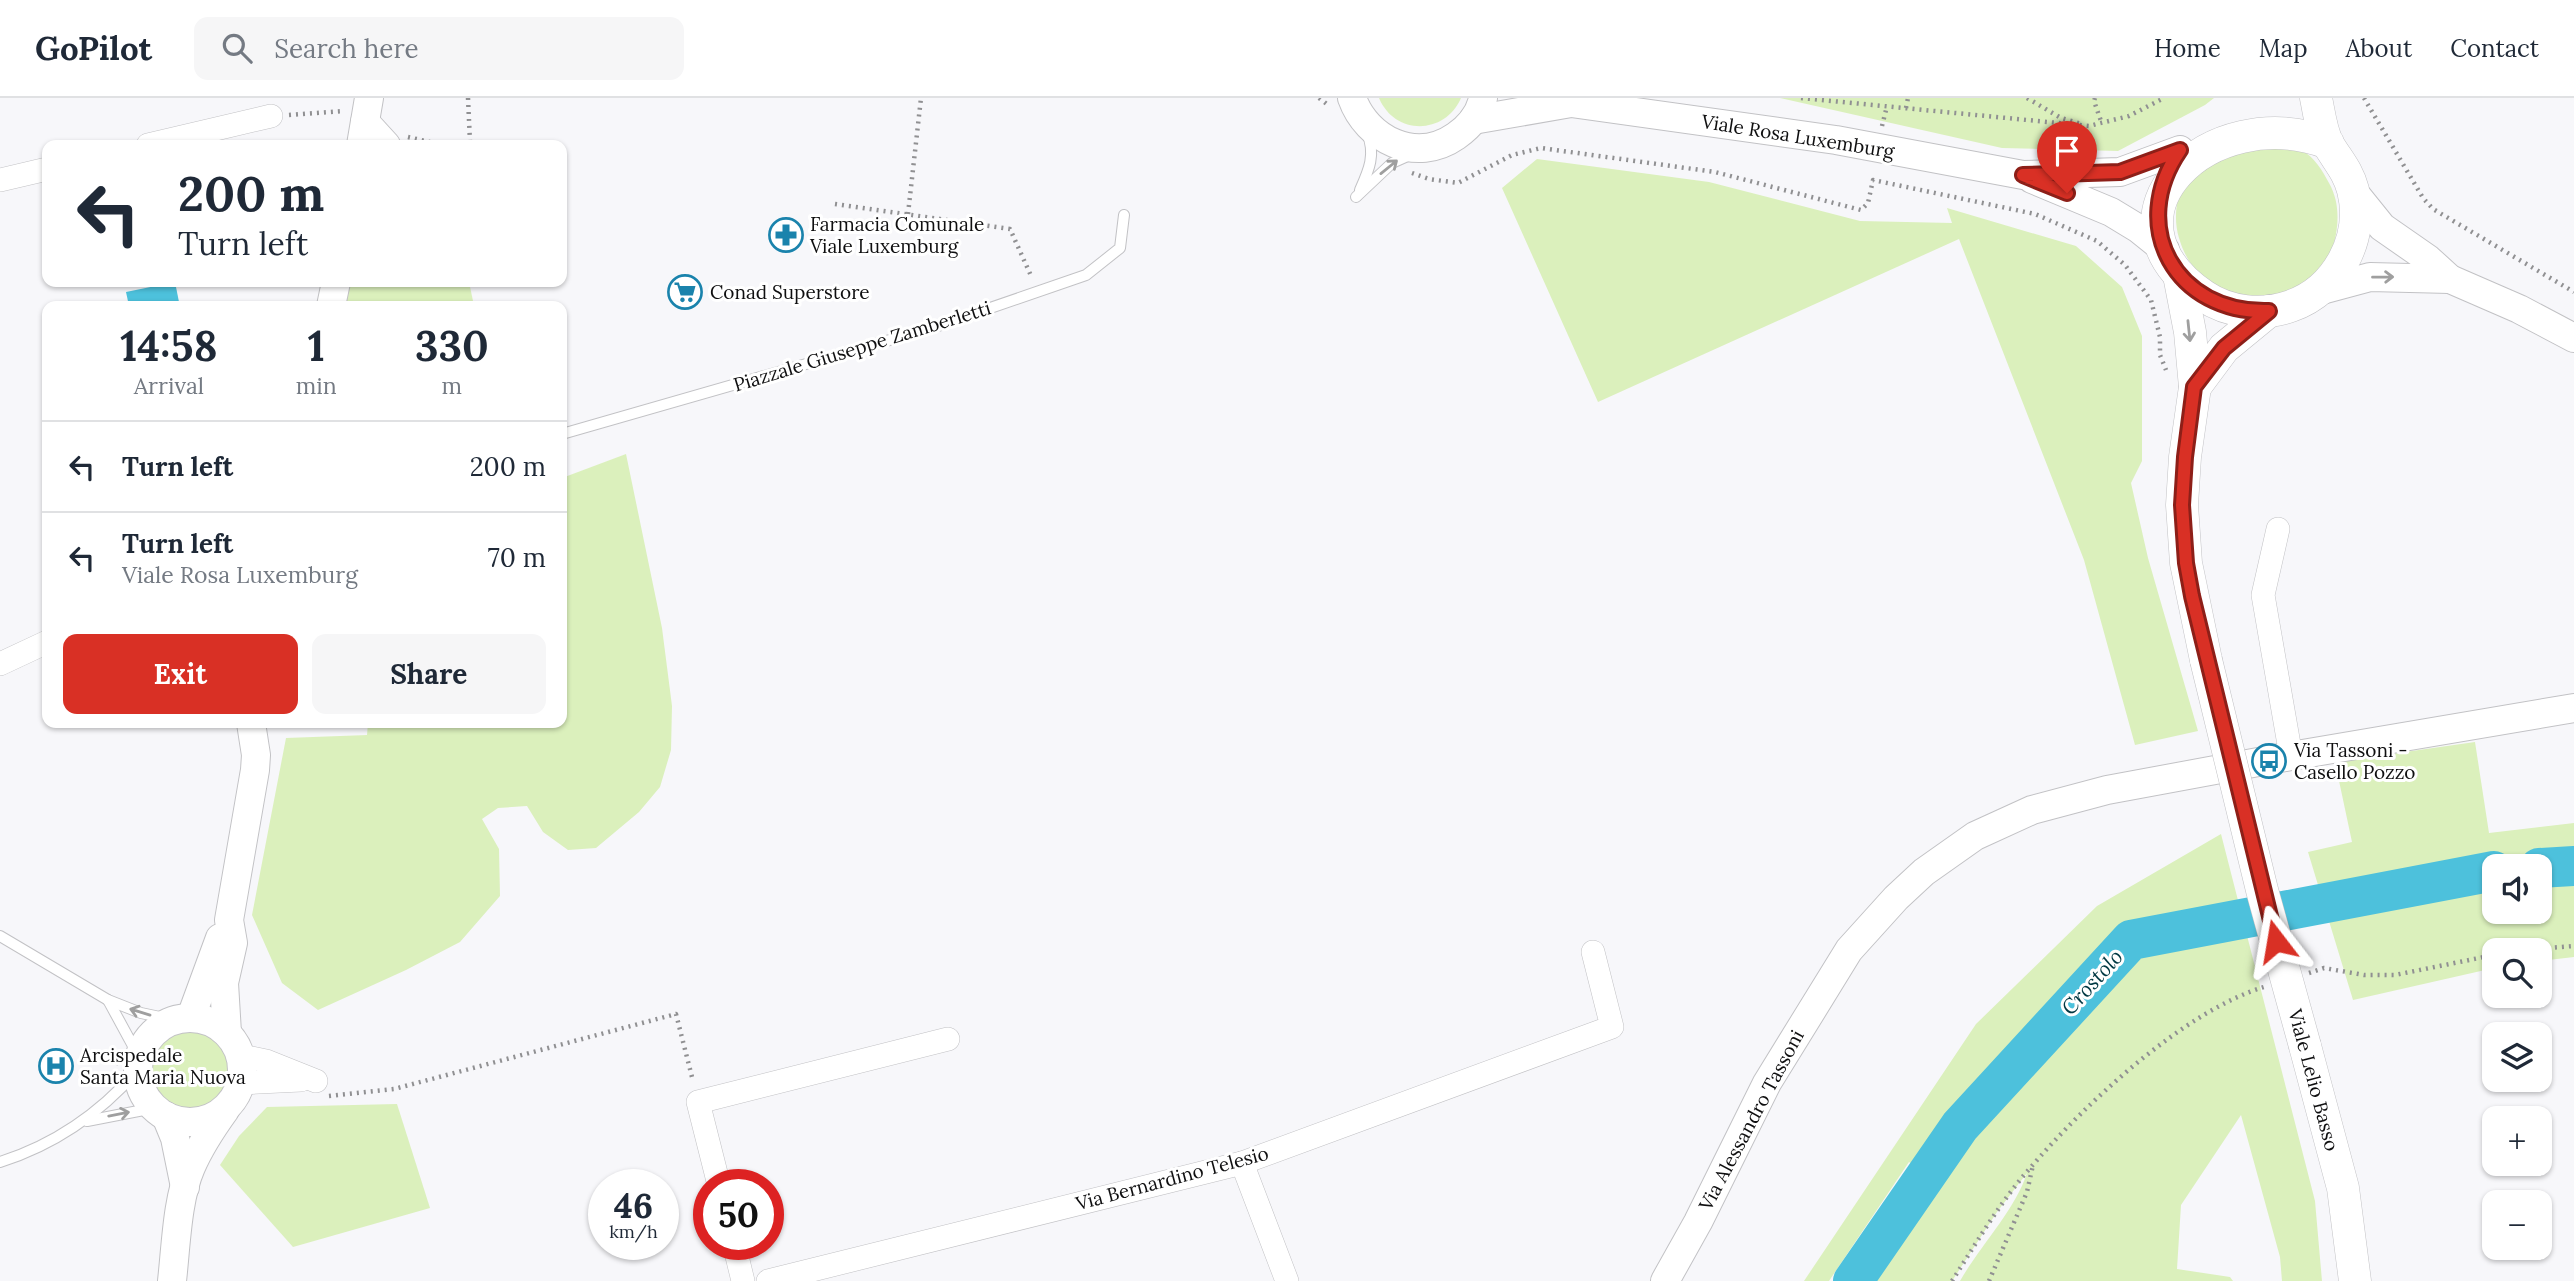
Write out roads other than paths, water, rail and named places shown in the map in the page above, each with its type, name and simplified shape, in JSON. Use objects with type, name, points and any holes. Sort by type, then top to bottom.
[{"type":"main road","points":[[2316,98],[2328,143]]},
{"type":"main road","points":[[2248,109],[2298,122],[2328,143],[2339,157],[2353,191],[2356,207],[2353,238],[2340,267],[2318,291],[2295,304],[2269,311],[2249,312],[2229,308],[2202,295],[2172,263],[2158,225],[2158,198],[2162,181],[2180,150],[2202,129],[2248,109]]},
{"type":"main road","name":"Viale Lelio Basso","points":[[2172,263],[2190,332],[2194,387],[2182,505],[2186,563],[2206,660],[2266,903],[2343,1188],[2355,1281]]},
{"type":"main road","points":[[2194,387],[2224,348],[2269,311]]},
{"type":"street","name":"Viale Rosa Luxemburg","points":[[1430,148],[1465,130],[1478,109],[1566,101],[1836,140],[2023,175],[2111,212],[2139,229],[2172,263]]},
{"type":"street","points":[[1349,104],[1374,132],[1391,143],[1409,148],[1430,148]]},
{"type":"street","points":[[169,140],[271,116]]},
{"type":"street","points":[[359,119],[393,140]]},
{"type":"street","name":"Viale Rosa Luxemburg","points":[[2023,175],[2120,172],[2180,150]]},
{"type":"street","points":[[0,180],[42,170]]},
{"type":"street","points":[[2353,191],[2382,227],[2428,259],[2450,279],[2519,309],[2574,338]]},
{"type":"street","points":[[2318,291],[2370,277],[2450,279]]},
{"type":"street","points":[[2277,529],[2263,595],[2291,756]]},
{"type":"street","points":[[0,664],[42,644]]},
{"type":"street","name":"Via Alessandro Tassoni","points":[[1665,1281],[1698,1222],[1767,1083],[1849,950],[1896,898],[1924,872],[1975,836],[2032,810],[2117,788],[2574,708]]},
{"type":"street","points":[[182,1018],[229,920],[255,769],[252,728]]},
{"type":"street","points":[[172,1281],[190,1168],[208,1134],[234,1070],[224,983],[233,943],[229,920]]},
{"type":"street","name":"Via Bernardino Telesio","points":[[768,1281],[1241,1163],[1612,1027],[1593,952]]},
{"type":"street","points":[[185,1187],[175,1138],[160,1112],[145,1097],[138,1064],[152,1032],[182,1018],[204,1019],[234,1070]]},
{"type":"street","points":[[715,1169],[698,1102],[948,1039]]},
{"type":"street","points":[[160,1112],[179,1121],[205,1120],[234,1070]]},
{"type":"street","points":[[1241,1163],[1287,1281]]},
{"type":"street","points":[[738,1260],[743,1281]]},
{"type":"lane","points":[[1349,104],[1372,146],[1370,170],[1356,197],[1392,163],[1430,148]]},
{"type":"lane","name":"Piazzale Giuseppe Zamberletti","points":[[567,433],[935,327],[1086,275],[1120,248],[1124,215]]},
{"type":"lane","points":[[0,936],[108,1000],[141,1013],[182,1018]]},
{"type":"lane","points":[[0,1162],[53,1140],[84,1121],[108,1099],[138,1064],[108,1000]]},
{"type":"lane","points":[[84,1121],[160,1112]]},
{"type":"water","points":[[150,287],[176,287],[179,301],[128,301],[126,292]]},
{"type":"waterway","name":"Crostolo","points":[[2552,867],[2574,866]]},
{"type":"waterway","name":"Crostolo","points":[[1853,1281],[1960,1126],[2131,940],[2482,873]]},
{"type":"place","name":"Farmacia Comunale Viale Luxemburg","points":[[786,235]]},
{"type":"place","name":"Conad Superstore","points":[[685,292]]},
{"type":"place","name":"Via Tassoni - Casello Pozzo","points":[[2269,761]]},
{"type":"place","name":"Arcispedale Santa Maria Nuova","points":[[56,1066]]}]
